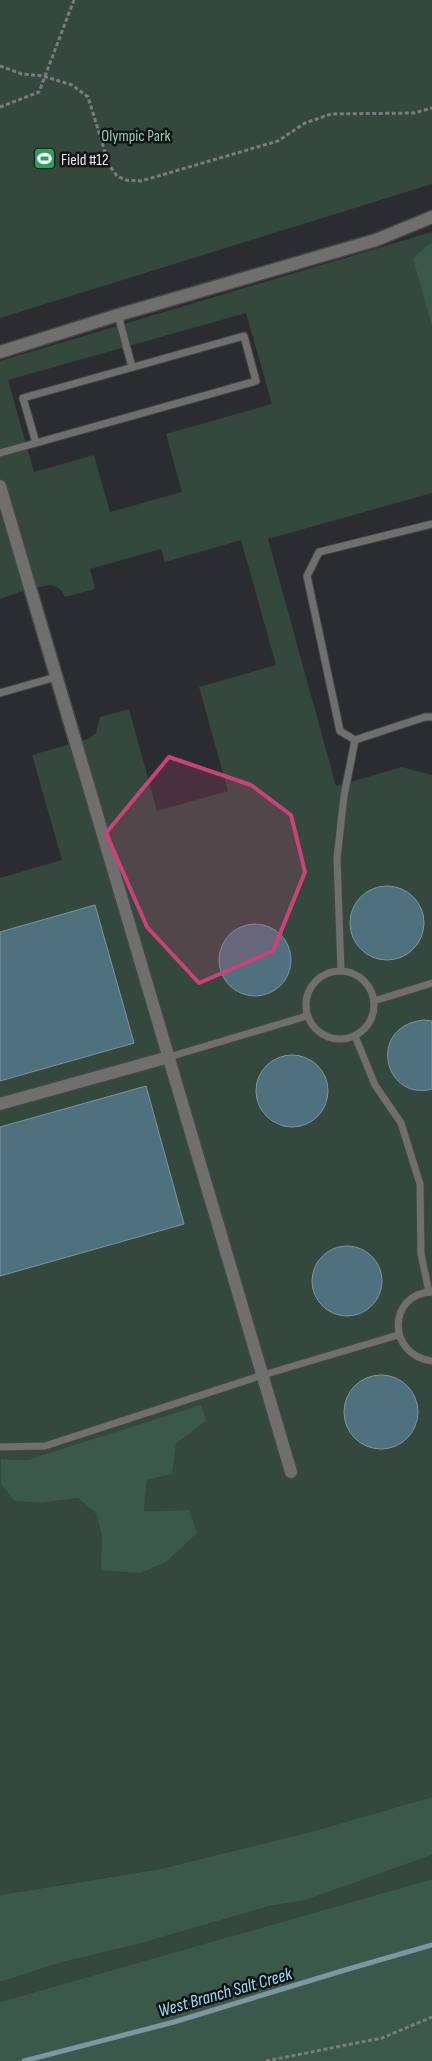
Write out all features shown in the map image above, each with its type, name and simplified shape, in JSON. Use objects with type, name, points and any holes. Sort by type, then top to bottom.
[{"type":"street","points":[[0,352],[118,315],[376,240],[432,217]]},
{"type":"street","points":[[0,486],[291,1472]]},
{"type":"street","points":[[0,1104],[169,1057]]},
{"type":"lane","points":[[118,315],[132,367]]},
{"type":"lane","points":[[0,453],[36,443],[256,381],[244,336],[23,398],[36,443]]},
{"type":"lane","points":[[432,524],[319,552],[306,576],[340,731],[355,740],[424,717],[432,717]]},
{"type":"lane","points":[[0,693],[56,677]]},
{"type":"lane","points":[[340,971],[337,858],[344,796],[355,740]]},
{"type":"lane","points":[[340,971],[352,973],[361,978],[369,986],[374,1001],[372,1019],[365,1029],[355,1036],[344,1040],[332,1039],[313,1027],[307,1016],[306,1000],[312,985],[320,977],[330,972],[340,971]]},
{"type":"lane","points":[[374,1001],[432,984]]},
{"type":"lane","points":[[169,1057],[307,1016]]},
{"type":"lane","points":[[355,1036],[375,1085],[401,1123],[420,1184],[421,1254],[430,1292],[417,1295],[407,1302],[399,1318],[398,1335],[403,1346],[411,1354],[422,1360],[432,1361]]},
{"type":"lane","points":[[0,1447],[46,1446],[263,1375],[398,1335]]},
{"type":"path","points":[[0,106],[39,92],[74,0]]},
{"type":"path","points":[[0,66],[22,74],[45,76],[72,84],[88,96],[109,165],[117,176],[126,180],[141,181],[278,141],[305,123],[331,114],[414,113],[432,108]]},
{"type":"path","points":[[266,2061],[382,2038],[432,2017]]},
{"type":"highlighted area","points":[[169,757],[251,785],[291,815],[305,872],[273,951],[199,983],[147,927],[106,833]]},
{"type":"green space","name":"Olympic Park","points":[[0,0],[432,0],[432,184],[0,318]]},
{"type":"green space","points":[[432,232],[432,242],[414,258],[432,327],[432,493],[268,539],[336,786],[402,767],[432,775],[432,1021],[424,1020],[426,1090],[432,1089],[432,1797],[314,1831],[160,1869],[0,1895],[0,1276],[184,1224],[145,1086],[0,1127],[0,1081],[134,1043],[95,906],[0,932],[0,878],[62,860],[32,755],[88,739],[96,733],[100,717],[129,709],[157,811],[228,791],[199,687],[276,665],[241,540],[165,562],[161,549],[90,569],[95,589],[65,597],[54,586],[43,586],[0,599],[0,361]],"holes":[[[246,313],[272,404],[166,434],[182,492],[110,512],[94,455],[34,472],[8,380]],[[361,898],[422,913],[423,928],[418,939],[400,956],[392,960],[382,959],[369,956],[356,943],[352,935],[353,916]],[[220,971],[271,993],[254,996],[247,995],[234,990]],[[312,1061],[321,1070],[327,1081],[279,1126],[261,1112]],[[313,1291],[374,1303],[356,1315],[325,1309],[317,1301]],[[394,1377],[406,1385],[413,1395],[418,1416],[408,1436],[398,1444],[385,1449],[344,1411],[346,1400],[352,1390]],[[206,1421],[176,1444],[171,1474],[147,1480],[144,1511],[189,1510],[102,1536],[96,1514],[78,1498],[42,1503],[14,1501],[1,1484],[1,1459],[27,1460],[57,1451]]]},
{"type":"green space","points":[[432,242],[432,327],[413,258]]},
{"type":"green space","points":[[201,1405],[206,1421],[176,1444],[172,1474],[147,1480],[144,1511],[189,1510],[197,1533],[166,1562],[140,1573],[101,1570],[102,1536],[96,1514],[78,1498],[42,1503],[14,1501],[1,1484],[1,1459],[27,1460]]},
{"type":"green space","points":[[432,1797],[432,1855],[306,1900],[270,1906],[138,1944],[59,1963],[0,1982],[0,1895],[160,1869],[314,1831]]},
{"type":"green space","points":[[432,1855],[432,1879],[0,2002],[0,1982],[59,1963],[138,1944],[270,1906],[306,1900]]},
{"type":"green space","points":[[432,1879],[432,2061],[0,2061],[0,2002]]},
{"type":"water","points":[[387,886],[401,889],[413,897],[421,909],[424,923],[421,937],[413,949],[401,957],[387,960],[373,957],[361,949],[353,937],[350,923],[353,909],[361,897],[373,889]]},
{"type":"water","points":[[95,905],[134,1043],[0,1081],[0,932]]},
{"type":"water","points":[[255,924],[275,930],[285,940],[291,960],[285,980],[275,990],[255,996],[235,990],[225,980],[219,960],[225,940],[235,930]]},
{"type":"water","points":[[424,1020],[432,1021],[432,1089],[415,1090],[402,1085],[393,1074],[388,1062],[388,1048],[394,1035],[406,1025]]},
{"type":"water","points":[[285,1055],[299,1055],[318,1065],[328,1084],[328,1098],[318,1117],[299,1127],[285,1127],[266,1117],[256,1098],[256,1084],[266,1065]]},
{"type":"water","points":[[146,1086],[184,1224],[0,1276],[0,1127]]},
{"type":"water","points":[[347,1246],[360,1249],[372,1256],[379,1268],[382,1281],[379,1294],[372,1306],[360,1313],[347,1316],[334,1313],[322,1306],[315,1294],[312,1281],[315,1268],[322,1256],[334,1249]]},
{"type":"water","points":[[381,1375],[402,1381],[412,1391],[418,1412],[412,1433],[402,1443],[381,1449],[360,1443],[350,1433],[344,1412],[350,1391],[360,1381]]},
{"type":"waterway","name":"West Branch Salt Creek","points":[[24,2061],[174,2022],[432,1945]]},
{"type":"place","name":"Field #12","points":[[45,159]]}]
